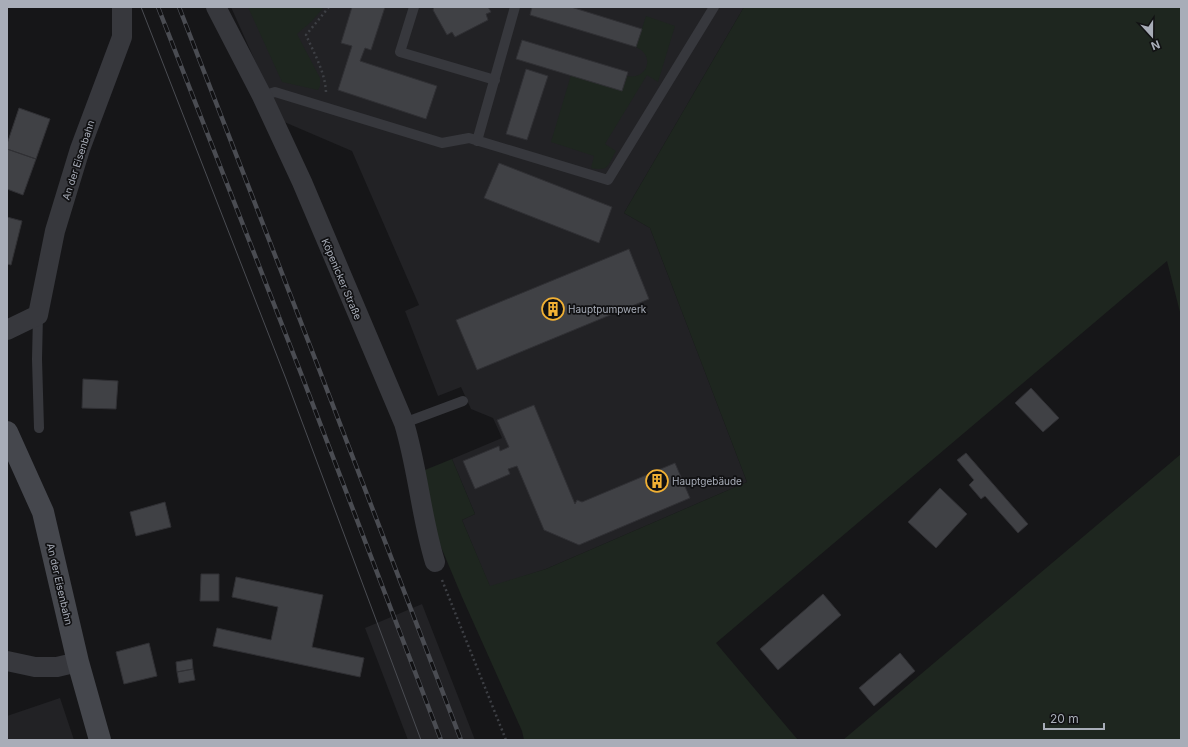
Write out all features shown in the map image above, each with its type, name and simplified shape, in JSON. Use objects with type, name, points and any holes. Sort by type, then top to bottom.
[{"type":"main road","name":"An der Eisenbahn","points":[[7,432],[43,512],[78,662],[100,740]]},
{"type":"street","name":"An der Eisenbahn","points":[[38,315],[55,231],[80,149],[122,37],[122,7]]},
{"type":"street","name":"Köpenicker Straße","points":[[216,7],[262,96],[302,182],[404,423],[412,449],[428,540],[435,562]]},
{"type":"street","points":[[7,330],[38,315]]},
{"type":"street","points":[[7,661],[35,666],[57,667],[78,662]]},
{"type":"lane","points":[[414,7],[400,52],[495,80]]},
{"type":"lane","points":[[477,141],[515,7]]},
{"type":"lane","points":[[262,96],[275,92],[442,143],[469,138],[608,180],[714,7]]},
{"type":"lane","name":"An der Eisenbahn","points":[[38,315],[37,359],[39,428]]},
{"type":"lane","points":[[404,423],[464,401]]},
{"type":"path","points":[[322,106],[326,94],[326,82],[306,35],[329,7]]},
{"type":"path","points":[[435,562],[506,740]]},
{"type":"shaded area","points":[[231,7],[744,7],[624,213],[650,228],[747,482],[546,569],[490,587],[462,520],[475,514],[452,459],[502,438],[493,418],[471,409],[461,387],[438,396],[405,311],[419,305],[352,151],[282,121]]},
{"type":"shaded area","points":[[248,7],[324,7],[312,21],[297,34],[320,78],[320,86],[318,90],[282,82]]},
{"type":"shaded area","points":[[744,7],[1181,7],[1181,316],[1167,261],[716,643],[798,740],[524,740],[522,731],[436,535],[420,472],[452,459],[475,514],[462,520],[490,586],[546,569],[747,482],[650,228],[624,213]]},
{"type":"shaded area","points":[[646,16],[675,26],[658,82],[647,75],[605,144],[616,151],[609,164],[605,168],[601,169],[591,168],[594,156],[551,142],[571,75],[622,91],[627,76],[640,74],[644,71],[646,66],[646,56],[636,47]]},
{"type":"shaded area","points":[[1181,454],[1181,740],[843,740]]},
{"type":"shaded area","points":[[422,604],[475,740],[408,740],[365,628]]},
{"type":"shaded area","points":[[60,698],[74,740],[7,740],[7,716]]},
{"type":"building","points":[[352,7],[385,7],[371,50],[365,48],[360,61],[437,86],[426,119],[338,90],[352,46],[341,43]]},
{"type":"building","points":[[434,7],[488,7],[491,12],[486,14],[488,20],[455,37],[452,32],[447,35],[433,10]]},
{"type":"building","points":[[532,7],[571,7],[642,29],[636,47],[530,15]]},
{"type":"building","points":[[522,40],[628,72],[622,91],[516,59]]},
{"type":"building","points":[[526,69],[548,76],[527,140],[506,134]]},
{"type":"building","points":[[19,108],[50,119],[36,159],[7,149],[7,144]]},
{"type":"building","points":[[7,149],[36,159],[23,195],[7,189]]},
{"type":"building","points":[[499,163],[612,207],[599,243],[484,198]]},
{"type":"building","points":[[7,217],[22,221],[11,265],[7,264]]},
{"type":"building","name":"Hauptpumpwerk","points":[[629,249],[649,299],[477,370],[456,320]]},
{"type":"building","points":[[83,379],[118,381],[116,409],[82,408]]},
{"type":"building","points":[[1031,388],[1059,418],[1043,432],[1015,403]]},
{"type":"building","name":"Hauptgebäude","points":[[534,405],[575,504],[577,500],[582,502],[675,463],[690,498],[579,545],[544,530],[517,466],[508,469],[510,474],[475,489],[463,461],[499,446],[500,451],[509,447],[497,420]]},
{"type":"building","points":[[966,453],[1028,524],[1018,533],[985,496],[981,499],[969,485],[974,480],[957,460]]},
{"type":"building","points":[[940,488],[967,514],[936,548],[908,522]]},
{"type":"building","points":[[165,502],[171,527],[136,536],[130,512]]},
{"type":"building","points":[[201,574],[219,574],[219,601],[200,601]]},
{"type":"building","points":[[236,577],[323,595],[312,647],[364,658],[360,677],[213,646],[217,628],[271,640],[278,607],[232,597]]},
{"type":"building","points":[[823,594],[841,615],[778,670],[760,649]]},
{"type":"building","points":[[149,643],[157,676],[124,684],[116,652]]},
{"type":"building","points":[[900,653],[915,671],[874,706],[859,688]]},
{"type":"building","points":[[192,659],[193,669],[177,672],[176,662]]},
{"type":"building","points":[[193,669],[195,680],[179,683],[177,672]]},
{"type":"tram line","points":[[141,7],[286,379],[421,740]]},
{"type":"railway","points":[[158,7],[302,376],[441,740]]},
{"type":"railway","points":[[179,7],[461,740]]},
{"type":"place","name":"Hauptpumpwerk","points":[[553,309]]},
{"type":"place","name":"Hauptgebäude","points":[[657,481]]}]
